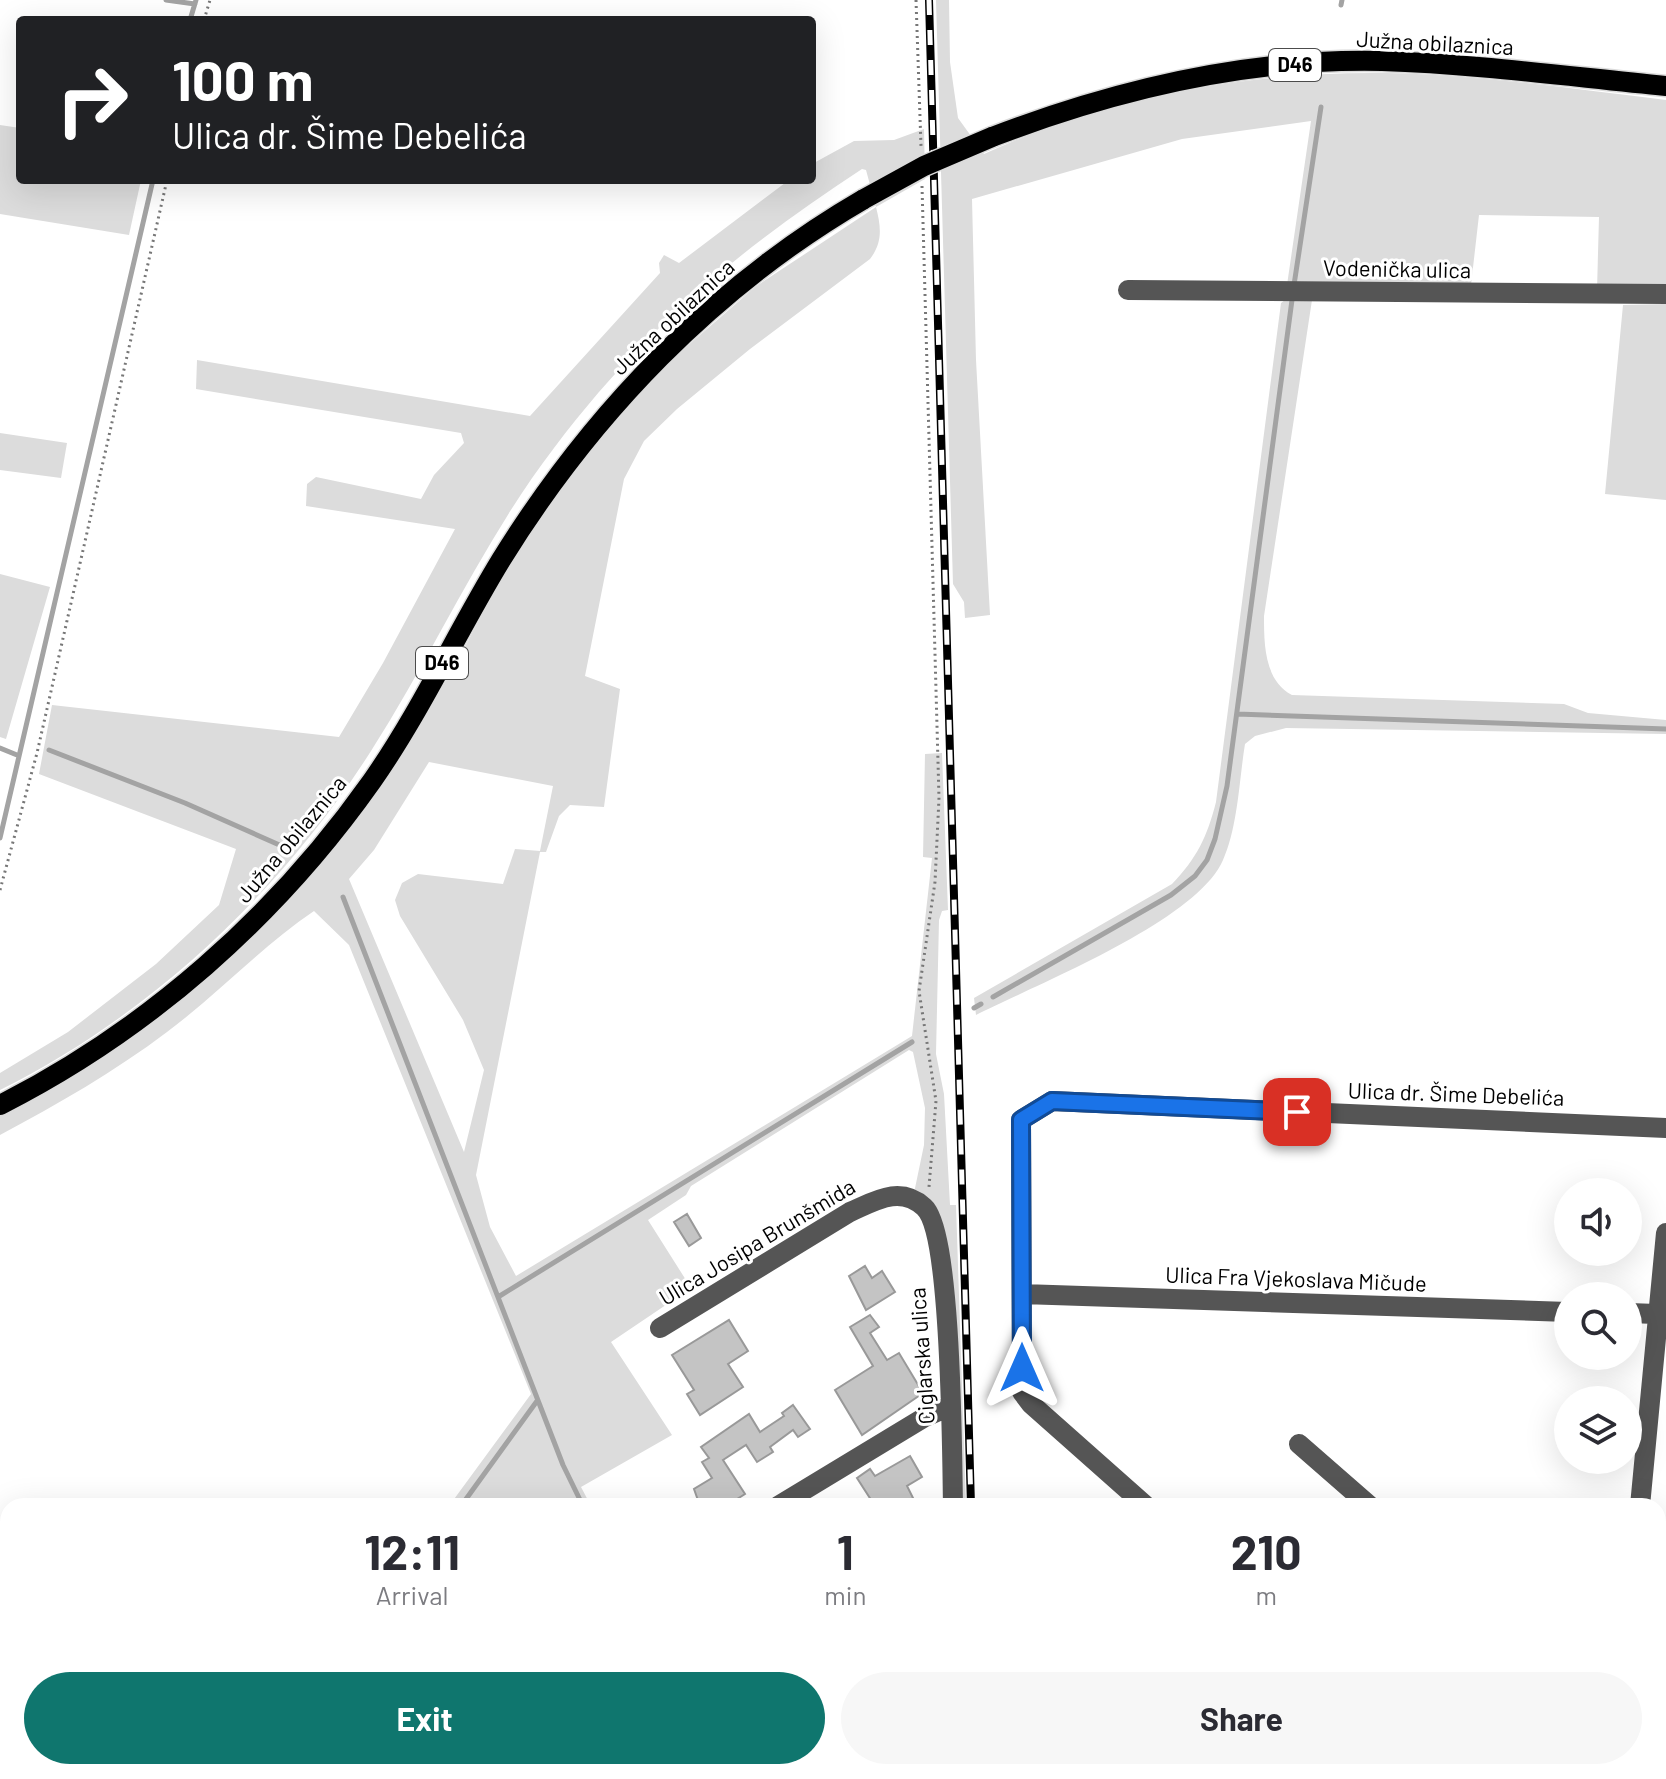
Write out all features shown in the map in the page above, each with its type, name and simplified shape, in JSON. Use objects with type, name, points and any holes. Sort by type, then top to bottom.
[{"type":"main road","name":"Južna obilaznica","points":[[0,1105],[87,1056],[173,994],[286,887],[372,781],[500,562],[546,491],[595,428],[655,362],[734,289],[827,220],[924,166],[992,137],[1136,89],[1201,76],[1324,62],[1462,65],[1666,86]]},
{"type":"street","name":"Vodenička ulica","points":[[1128,290],[1666,294]]},
{"type":"street","name":"Ulica dr. Šime Debelića","points":[[1022,1294],[1021,1120],[1052,1101],[1666,1128]]},
{"type":"street","name":"Ulica Josipa Brunšmida","points":[[660,1328],[850,1212],[880,1198],[908,1197],[924,1206]]},
{"type":"street","name":"Ciglarska ulica","points":[[924,1206],[932,1216],[939,1253],[950,1406],[953,1498]]},
{"type":"street","points":[[1641,1498],[1666,1233]]},
{"type":"street","name":"Ulica Fra Vjekoslava Mičude","points":[[1022,1294],[1554,1312]]},
{"type":"street","points":[[1022,1294],[1022,1392],[1031,1404],[1137,1498]]},
{"type":"street","points":[[1642,1313],[1657,1314]]},
{"type":"street","points":[[791,1498],[925,1417],[950,1406]]},
{"type":"street","points":[[1299,1444],[1361,1498]]},
{"type":"path","points":[[916,0],[921,155]]},
{"type":"path","points":[[0,890],[37,753],[166,184]]},
{"type":"path","points":[[922,187],[939,798],[935,882],[919,991],[936,1101],[934,1158],[924,1206]]},
{"type":"shaded area","points":[[936,0],[949,0],[950,62],[958,118],[984,154],[1031,134],[1130,103],[1181,91],[1284,77],[1422,74],[1666,100],[1666,290],[1597,290],[1599,217],[1479,215],[1471,285],[1287,285],[1311,121],[1182,139],[972,199],[976,360],[990,615],[965,618],[964,602],[953,584]]},
{"type":"shaded area","points":[[0,125],[16,127],[16,184],[140,184],[129,235],[0,214]]},
{"type":"shaded area","points":[[924,129],[925,179],[876,207],[866,170],[862,169],[734,261],[658,329],[588,405],[528,484],[481,559],[371,751],[296,853],[254,900],[160,987],[56,1060],[0,1090],[0,1073],[68,1032],[156,964],[219,905],[236,849],[39,774],[52,705],[339,737],[455,529],[306,506],[307,484],[316,477],[421,499],[434,475],[464,443],[461,433],[196,389],[197,360],[530,416],[660,273],[659,263],[664,255],[679,263],[784,184],[816,184],[816,162],[854,141],[894,140]]},
{"type":"shaded area","points":[[876,207],[880,234],[870,259],[750,349],[677,409],[644,441],[624,479],[585,676],[620,689],[604,807],[570,805],[559,816],[546,852],[540,852],[476,1175],[490,1227],[516,1276],[912,1036],[932,858],[923,857],[925,754],[942,753],[948,910],[942,911],[939,920],[936,1054],[944,1094],[950,1205],[956,1205],[966,1498],[957,1498],[949,1300],[914,1193],[924,1145],[925,1108],[913,1052],[909,1050],[691,1186],[686,1195],[648,1220],[691,1288],[611,1342],[672,1435],[581,1487],[587,1498],[455,1498],[531,1394],[349,945],[314,911],[147,1047],[0,1135],[0,1114],[307,879],[384,783],[455,666],[502,576],[537,522],[617,416],[668,363],[755,287]],"holes":[[[429,762],[553,786],[540,851],[515,849],[503,884],[418,874],[402,883],[395,900],[400,916],[463,1020],[484,1070],[464,1152],[349,879],[374,850]]]},
{"type":"shaded area","points":[[1285,300],[1312,300],[1264,616],[1268,660],[1271,671],[1283,688],[1292,695],[1564,704],[1588,713],[1666,720],[1666,734],[1286,728],[1255,736],[1245,744],[1228,847],[1207,883],[1182,906],[1150,928],[976,1015],[974,998],[1172,884],[1195,856],[1205,836],[1216,802],[1281,303]]},
{"type":"shaded area","points":[[1666,304],[1666,500],[1605,494],[1623,305]]},
{"type":"shaded area","points":[[0,433],[67,443],[61,478],[0,470]]},
{"type":"shaded area","points":[[0,574],[50,587],[6,739],[0,737]]},
{"type":"building","points":[[687,1214],[701,1238],[689,1246],[674,1222]]},
{"type":"building","points":[[865,1266],[872,1278],[882,1271],[895,1292],[866,1310],[849,1276]]},
{"type":"building","points":[[870,1315],[879,1327],[870,1333],[887,1360],[899,1353],[923,1393],[862,1435],[835,1390],[873,1366],[850,1327]]},
{"type":"building","points":[[729,1320],[748,1351],[728,1364],[743,1387],[700,1415],[687,1394],[694,1390],[672,1355]]},
{"type":"building","points":[[793,1405],[810,1429],[798,1437],[793,1430],[770,1447],[773,1452],[757,1462],[746,1445],[723,1460],[745,1494],[739,1498],[697,1498],[694,1489],[712,1478],[702,1462],[709,1458],[701,1447],[749,1414],[760,1432],[784,1416],[782,1413]]},
{"type":"building","points":[[910,1456],[922,1477],[907,1486],[913,1498],[870,1498],[857,1478],[870,1469],[875,1476]]},
{"type":"waterway","points":[[166,0],[195,4]]},
{"type":"waterway","points":[[191,16],[196,0]]},
{"type":"waterway","points":[[1341,5],[1342,0]]},
{"type":"waterway","points":[[1294,285],[1321,107]]},
{"type":"waterway","points":[[0,838],[152,184]]},
{"type":"waterway","points":[[993,997],[1171,895],[1195,876],[1207,860],[1227,786],[1292,300]]},
{"type":"waterway","points":[[1237,714],[1666,729]]},
{"type":"waterway","points":[[0,748],[17,755]]},
{"type":"waterway","points":[[49,750],[185,803],[284,847]]},
{"type":"waterway","points":[[343,897],[563,1465],[579,1498]]},
{"type":"waterway","points":[[974,1008],[981,1004]]},
{"type":"waterway","points":[[498,1297],[912,1042]]},
{"type":"waterway","points":[[467,1498],[537,1401]]},
{"type":"railway","points":[[929,0],[971,1498]]},
{"type":"route","points":[[1022,1368],[1021,1120],[1052,1101],[1297,1112]]}]
